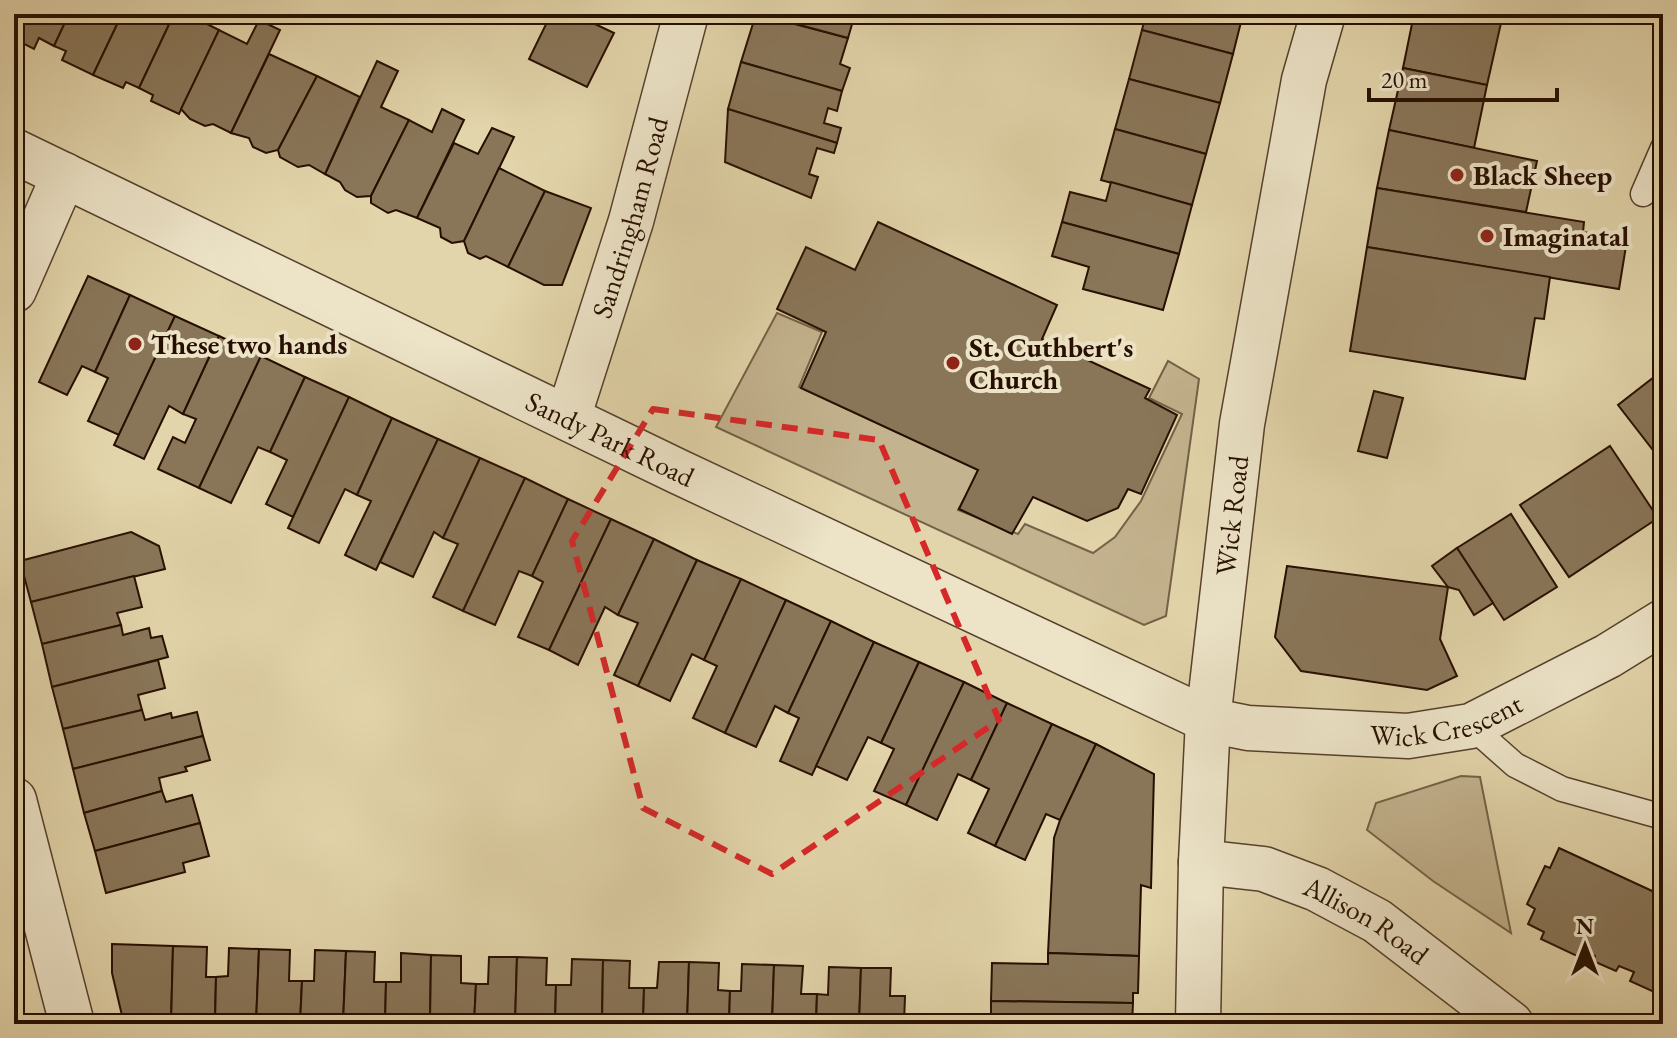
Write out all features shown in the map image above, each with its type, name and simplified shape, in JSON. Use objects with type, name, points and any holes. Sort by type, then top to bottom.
[{"type":"street","name":"Sandringham Road","points":[[568,418],[631,221],[686,14]]},
{"type":"street","name":"Wick Road","points":[[1198,1024],[1208,720],[1242,424],[1304,80],[1323,14]]},
{"type":"street","name":"Sandy Park Road","points":[[14,151],[679,472],[1208,720]]},
{"type":"street","points":[[14,290],[64,175]]},
{"type":"street","name":"Wick Crescent","points":[[1208,720],[1248,728],[1408,736],[1471,726],[1608,656],[1663,622]]},
{"type":"street","points":[[14,800],[72,1024]]},
{"type":"street","name":"Allison Road","points":[[1201,862],[1264,869],[1317,889],[1377,921],[1511,1024]]},
{"type":"lane","points":[[1643,194],[1663,148]]},
{"type":"lane","points":[[1471,726],[1515,765],[1562,789],[1663,817]]},
{"type":"highlighted area","points":[[653,409],[879,440],[999,720],[772,874],[643,808],[572,541]]},
{"type":"shaded area","points":[[777,313],[822,332],[799,387],[980,470],[958,510],[1018,534],[1025,524],[1093,553],[1115,537],[1141,501],[1182,414],[1149,398],[1168,361],[1199,379],[1166,616],[1144,625],[716,427]]},
{"type":"shaded area","points":[[1461,776],[1480,777],[1511,933],[1433,881],[1367,830],[1376,803]]},
{"type":"building","points":[[14,14],[69,14],[54,46],[39,38],[34,49],[14,39]]},
{"type":"building","points":[[69,14],[122,14],[93,75],[62,60],[66,51],[54,46]]},
{"type":"building","points":[[122,14],[174,14],[139,88],[126,82],[123,88],[93,75]]},
{"type":"building","points":[[174,14],[209,14],[205,23],[219,30],[179,114],[151,101],[153,95],[139,88]]},
{"type":"building","points":[[551,14],[574,14],[614,33],[587,87],[529,59]]},
{"type":"building","points":[[756,14],[848,38],[840,64],[850,68],[842,91],[741,62]]},
{"type":"building","points":[[759,14],[855,14],[848,38]]},
{"type":"building","points":[[1146,14],[1243,14],[1233,54],[1142,30]]},
{"type":"building","points":[[1414,14],[1461,14],[1501,23],[1487,85],[1403,68]]},
{"type":"building","points":[[1461,14],[1504,14],[1501,23]]},
{"type":"building","points":[[259,20],[280,30],[231,133],[213,124],[205,126],[190,119],[181,109],[219,30],[247,44]]},
{"type":"building","points":[[1142,30],[1233,54],[1220,103],[1129,79]]},
{"type":"building","points":[[269,54],[317,76],[278,150],[266,153],[253,147],[249,138],[231,133]]},
{"type":"building","points":[[377,61],[398,71],[381,107],[409,120],[371,196],[357,197],[325,174]]},
{"type":"building","points":[[741,62],[842,91],[837,111],[828,108],[824,123],[841,128],[837,143],[728,109]]},
{"type":"building","points":[[1403,68],[1487,85],[1474,148],[1389,130]]},
{"type":"building","points":[[317,76],[360,97],[325,174],[309,165],[298,167],[280,157],[278,150]]},
{"type":"building","points":[[1129,79],[1220,103],[1206,154],[1115,129]]},
{"type":"building","points":[[442,109],[464,120],[417,218],[396,210],[388,213],[371,203],[371,196],[409,120],[432,132]]},
{"type":"building","points":[[728,109],[837,143],[834,153],[817,148],[809,174],[818,177],[811,198],[725,162]]},
{"type":"building","points":[[492,128],[514,137],[464,241],[452,243],[441,237],[440,228],[417,218],[454,143],[478,154]]},
{"type":"building","points":[[1115,129],[1206,154],[1192,205],[1101,180]]},
{"type":"building","name":"Black Sheep","points":[[1389,130],[1537,161],[1526,212],[1377,188]]},
{"type":"building","points":[[499,168],[545,191],[508,267],[486,256],[480,259],[468,253],[464,241]]},
{"type":"building","points":[[1111,182],[1192,205],[1179,254],[1062,222],[1070,192],[1106,201]]},
{"type":"building","name":"Imaginatal","points":[[1377,188],[1584,222],[1583,232],[1627,240],[1619,289],[1367,247]]},
{"type":"building","points":[[545,191],[591,208],[562,285],[544,285],[508,267]]},
{"type":"building","name":"St. Cuthbert's Church","points":[[878,222],[1057,305],[1042,339],[1150,389],[1145,398],[1177,415],[1141,494],[1128,489],[1118,508],[1087,521],[1033,497],[1012,534],[959,509],[978,470],[801,388],[826,332],[777,309],[806,247],[855,270]]},
{"type":"building","points":[[1062,222],[1179,254],[1163,310],[1083,289],[1089,267],[1052,256]]},
{"type":"building","points":[[1367,247],[1550,277],[1544,319],[1535,318],[1525,379],[1350,351]]},
{"type":"building","points":[[88,276],[130,295],[95,372],[82,366],[67,395],[39,382]]},
{"type":"building","name":"These two hands","points":[[130,295],[175,316],[119,435],[88,421],[108,378],[95,372]]},
{"type":"building","points":[[175,316],[219,336],[183,414],[169,406],[144,459],[114,445]]},
{"type":"building","points":[[219,336],[261,356],[199,488],[158,469],[173,437],[185,443],[196,419],[183,414]]},
{"type":"building","points":[[261,356],[305,377],[270,452],[258,447],[231,503],[199,488]]},
{"type":"building","points":[[1663,370],[1663,463],[1618,405]]},
{"type":"building","points":[[305,377],[349,397],[293,517],[266,504],[287,460],[270,452]]},
{"type":"building","points":[[1374,391],[1403,398],[1387,458],[1358,451]]},
{"type":"building","points":[[349,397],[392,418],[357,495],[345,489],[319,543],[288,528]]},
{"type":"building","points":[[392,418],[438,439],[376,570],[345,555],[371,501],[357,495]]},
{"type":"building","points":[[438,439],[480,458],[443,538],[434,532],[413,577],[380,562]]},
{"type":"building","points":[[1610,446],[1658,518],[1569,577],[1520,505]]},
{"type":"building","points":[[480,458],[525,478],[463,611],[433,597],[458,544],[443,538]]},
{"type":"building","points":[[525,478],[568,499],[532,576],[519,571],[495,625],[463,611]]},
{"type":"building","points":[[568,499],[611,519],[549,650],[518,637],[543,582],[532,576]]},
{"type":"building","points":[[1511,514],[1557,587],[1504,620],[1457,548]]},
{"type":"building","points":[[611,519],[654,539],[618,615],[605,607],[578,665],[549,650]]},
{"type":"building","points":[[131,532],[159,546],[165,569],[31,602],[20,561]]},
{"type":"building","points":[[654,539],[697,560],[638,686],[614,675],[638,623],[618,615]]},
{"type":"building","points":[[1457,548],[1493,603],[1474,615],[1459,590],[1448,587],[1432,566]]},
{"type":"building","points":[[697,560],[741,579],[704,660],[692,654],[670,701],[638,686]]},
{"type":"building","points":[[1287,566],[1448,587],[1440,639],[1457,676],[1427,690],[1301,671],[1275,637]]},
{"type":"building","points":[[134,576],[142,607],[117,613],[121,625],[42,644],[31,602]]},
{"type":"building","points":[[741,579],[786,600],[725,733],[693,718],[717,666],[704,660]]},
{"type":"building","points":[[786,600],[831,621],[788,713],[775,706],[756,747],[725,733]]},
{"type":"building","points":[[831,621],[874,642],[812,775],[780,761],[799,718],[788,713]]},
{"type":"building","points":[[121,625],[123,635],[149,628],[151,638],[162,636],[168,657],[52,687],[42,644]]},
{"type":"building","points":[[874,642],[919,662],[881,743],[868,737],[847,780],[816,766]]},
{"type":"building","points":[[158,660],[165,688],[138,695],[142,710],[63,729],[52,687]]},
{"type":"building","points":[[919,662],[964,682],[906,805],[874,791],[894,749],[881,743]]},
{"type":"building","points":[[964,682],[1007,703],[971,780],[958,774],[937,820],[906,805]]},
{"type":"building","points":[[1007,703],[1052,724],[995,846],[968,833],[989,789],[971,780]]},
{"type":"building","points":[[142,710],[145,720],[171,713],[172,718],[197,712],[203,736],[73,769],[63,729]]},
{"type":"building","points":[[1052,724],[1096,744],[1060,820],[1046,814],[1025,860],[995,846]]},
{"type":"building","points":[[203,736],[210,760],[185,767],[187,771],[159,778],[162,791],[84,813],[73,769]]},
{"type":"building","points":[[1096,744],[1154,774],[1151,888],[1141,885],[1139,956],[1048,953],[1054,838]]},
{"type":"building","points":[[162,791],[166,802],[192,795],[200,823],[95,851],[84,813]]},
{"type":"building","points":[[200,823],[209,856],[183,863],[185,872],[106,893],[95,851]]},
{"type":"building","points":[[1559,848],[1663,896],[1663,996],[1630,981],[1634,972],[1619,966],[1616,971],[1593,961],[1595,956],[1582,949],[1579,957],[1541,939],[1544,932],[1528,924],[1535,909],[1527,904],[1545,866],[1550,868]]},
{"type":"building","points":[[112,944],[173,946],[171,1024],[124,1024],[112,973]]},
{"type":"building","points":[[173,946],[207,947],[206,977],[216,977],[215,1024],[171,1024]]},
{"type":"building","points":[[229,948],[259,949],[256,1024],[215,1024],[216,977],[228,976]]},
{"type":"building","points":[[259,949],[290,950],[289,981],[302,981],[300,1024],[256,1024]]},
{"type":"building","points":[[315,950],[346,951],[343,1024],[300,1024],[302,981],[314,981]]},
{"type":"building","points":[[346,951],[375,952],[374,982],[386,982],[385,1024],[343,1024]]},
{"type":"building","points":[[401,953],[431,955],[430,1024],[385,1024],[386,982],[401,982]]},
{"type":"building","points":[[1048,953],[1139,956],[1138,993],[1133,993],[1133,1003],[991,1001],[992,963],[1048,964]]},
{"type":"building","points":[[431,955],[461,956],[461,983],[476,984],[474,1024],[430,1024]]},
{"type":"building","points":[[489,957],[517,957],[515,1024],[474,1024],[476,984],[488,984]]},
{"type":"building","points":[[517,957],[547,958],[546,985],[556,985],[555,1024],[515,1024]]},
{"type":"building","points":[[572,959],[603,960],[602,1024],[555,1024],[556,985],[571,985]]},
{"type":"building","points":[[603,960],[630,961],[629,988],[644,988],[643,1024],[602,1024]]},
{"type":"building","points":[[659,962],[689,962],[687,1024],[643,1024],[644,988],[657,988]]},
{"type":"building","points":[[689,962],[719,963],[718,990],[730,991],[729,1024],[687,1024]]},
{"type":"building","points":[[742,964],[774,965],[772,1024],[729,1024],[730,991],[741,991]]},
{"type":"building","points":[[774,965],[803,966],[801,994],[817,994],[816,1024],[772,1024]]},
{"type":"building","points":[[829,967],[861,968],[859,1024],[816,1024],[817,994],[828,995]]},
{"type":"building","points":[[861,968],[891,968],[890,996],[905,996],[904,1024],[859,1024]]},
{"type":"building","points":[[991,1001],[1133,1003],[1132,1024],[991,1024]]},
{"type":"place","name":"Black Sheep","points":[[1457,175]]},
{"type":"place","name":"Imaginatal","points":[[1487,236]]},
{"type":"place","name":"These two hands","points":[[135,344]]},
{"type":"place","name":"St. Cuthbert's Church","points":[[953,363]]}]
